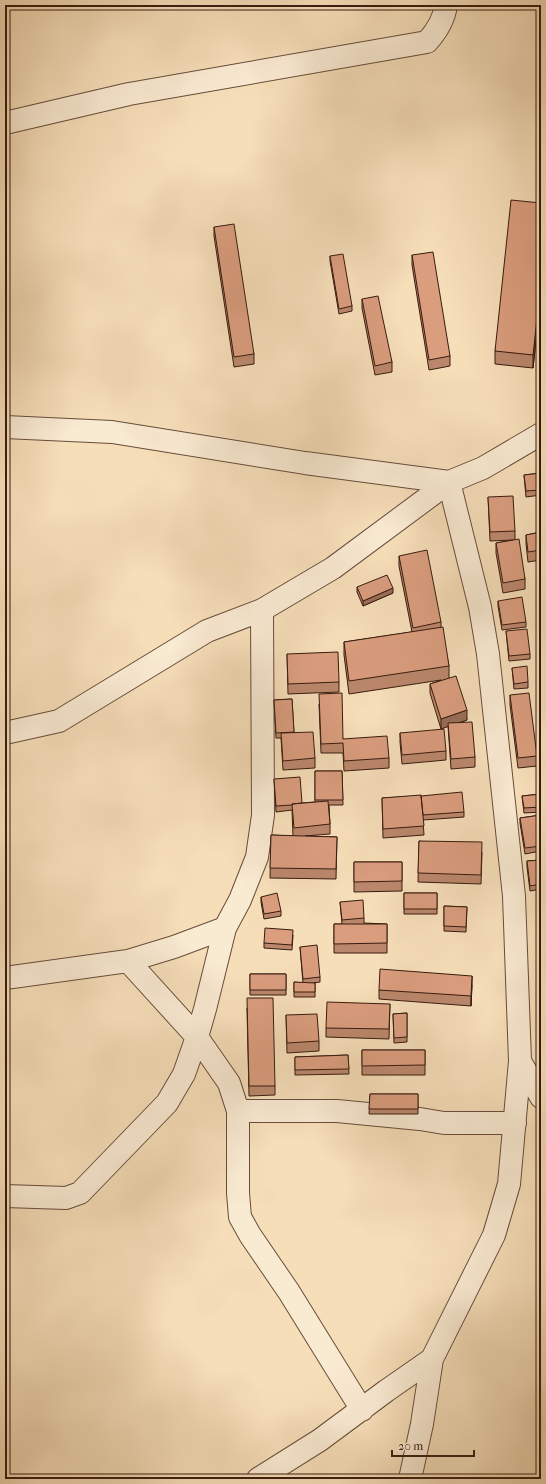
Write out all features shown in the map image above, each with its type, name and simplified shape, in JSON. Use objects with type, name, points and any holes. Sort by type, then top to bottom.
[{"type":"street","points":[[5,123],[129,94],[427,42],[438,30],[446,5]]},
{"type":"street","points":[[5,427],[112,432],[305,463],[449,482]]},
{"type":"street","points":[[5,733],[59,721],[207,631],[262,610],[333,568],[449,482],[483,468],[541,434]]},
{"type":"street","points":[[410,1479],[422,1424],[432,1360],[494,1234],[509,1184],[516,1122],[520,1060],[514,896],[488,654],[480,608],[449,482]]},
{"type":"street","points":[[5,1196],[66,1198],[80,1193],[167,1103],[184,1074],[205,1009],[225,928],[240,900],[257,857],[263,815],[262,610]]},
{"type":"street","points":[[5,978],[128,961],[174,947],[225,928]]},
{"type":"street","points":[[128,961],[197,1037],[228,1083],[238,1111],[238,1193],[240,1217],[250,1236],[289,1292],[362,1410]]},
{"type":"street","points":[[520,1060],[541,1097]]},
{"type":"street","points":[[238,1111],[337,1111],[420,1119],[444,1123],[516,1122]]},
{"type":"street","points":[[258,1479],[320,1440],[432,1360]]},
{"type":"building","points":[[511,200],[541,203],[541,282],[533,355],[495,351]]},
{"type":"building","points":[[234,224],[254,354],[234,357],[214,227]]},
{"type":"building","points":[[433,252],[450,356],[429,360],[412,255]]},
{"type":"building","points":[[343,254],[352,306],[339,309],[330,256]]},
{"type":"building","points":[[378,296],[392,362],[375,366],[362,299]]},
{"type":"building","points":[[541,473],[541,490],[526,491],[524,475]]},
{"type":"building","points":[[513,496],[515,531],[490,532],[488,497]]},
{"type":"building","points":[[541,532],[541,550],[528,552],[526,535]]},
{"type":"building","points":[[519,539],[525,579],[503,583],[496,543]]},
{"type":"building","points":[[427,550],[441,622],[413,628],[399,556]]},
{"type":"building","points":[[387,575],[393,588],[363,601],[357,587]]},
{"type":"building","points":[[538,576],[541,576],[541,593],[540,593]]},
{"type":"building","points":[[522,597],[526,622],[502,625],[498,601]]},
{"type":"building","points":[[538,601],[541,601],[541,620]]},
{"type":"building","points":[[443,627],[449,666],[349,681],[344,642]]},
{"type":"building","points":[[527,629],[530,654],[509,656],[506,631]]},
{"type":"building","points":[[338,652],[339,682],[288,684],[287,654]]},
{"type":"building","points":[[527,666],[528,682],[514,684],[512,668]]},
{"type":"building","points":[[456,676],[467,710],[441,719],[430,684]]},
{"type":"building","points":[[342,693],[343,739],[387,736],[389,758],[344,761],[343,743],[321,744],[319,694]]},
{"type":"building","points":[[529,693],[537,756],[518,758],[510,695]]},
{"type":"building","points":[[292,699],[294,732],[276,733],[274,700]]},
{"type":"building","points":[[472,722],[475,757],[451,759],[448,723]]},
{"type":"building","points":[[444,729],[446,751],[402,755],[400,733]]},
{"type":"building","points":[[313,732],[315,758],[283,761],[281,733]]},
{"type":"building","points":[[315,771],[342,771],[343,800],[315,800]]},
{"type":"building","points":[[300,777],[302,803],[276,806],[274,779]]},
{"type":"building","points":[[462,792],[464,812],[423,815],[421,796]]},
{"type":"building","points":[[541,794],[541,807],[524,808],[522,796]]},
{"type":"building","points":[[421,795],[424,826],[383,829],[382,798]]},
{"type":"building","points":[[328,801],[330,824],[294,828],[292,804]]},
{"type":"building","points":[[541,815],[541,846],[525,848],[520,818]]},
{"type":"building","points":[[271,835],[337,837],[336,869],[270,868]]},
{"type":"building","points":[[419,841],[482,842],[481,875],[418,873]]},
{"type":"building","points":[[541,860],[541,884],[530,886],[527,861]]},
{"type":"building","points":[[354,862],[402,862],[402,881],[354,882]]},
{"type":"building","points":[[277,893],[281,911],[264,914],[261,897]]},
{"type":"building","points":[[404,893],[437,893],[437,909],[404,909]]},
{"type":"building","points":[[363,900],[364,918],[342,920],[340,902]]},
{"type":"building","points":[[444,906],[467,907],[466,927],[444,926]]},
{"type":"building","points":[[538,918],[541,918],[541,934],[538,934]]},
{"type":"building","points":[[334,924],[387,924],[387,943],[334,944]]},
{"type":"building","points":[[265,928],[293,930],[292,945],[264,943]]},
{"type":"building","points":[[317,945],[320,977],[303,979],[300,947]]},
{"type":"building","points":[[380,969],[472,976],[471,996],[379,990]]},
{"type":"building","points":[[250,974],[286,974],[286,990],[250,990]]},
{"type":"building","points":[[294,982],[315,983],[315,992],[294,992]]},
{"type":"building","points":[[247,998],[273,998],[275,1086],[249,1086]]},
{"type":"building","points":[[327,1002],[390,1004],[389,1029],[326,1028]]},
{"type":"building","points":[[407,1013],[407,1037],[394,1038],[393,1014]]},
{"type":"building","points":[[317,1014],[319,1041],[287,1043],[286,1015]]},
{"type":"building","points":[[362,1050],[425,1050],[425,1065],[362,1066]]},
{"type":"building","points":[[348,1055],[349,1069],[295,1070],[295,1057]]},
{"type":"building","points":[[370,1094],[418,1094],[418,1109],[369,1109]]}]
